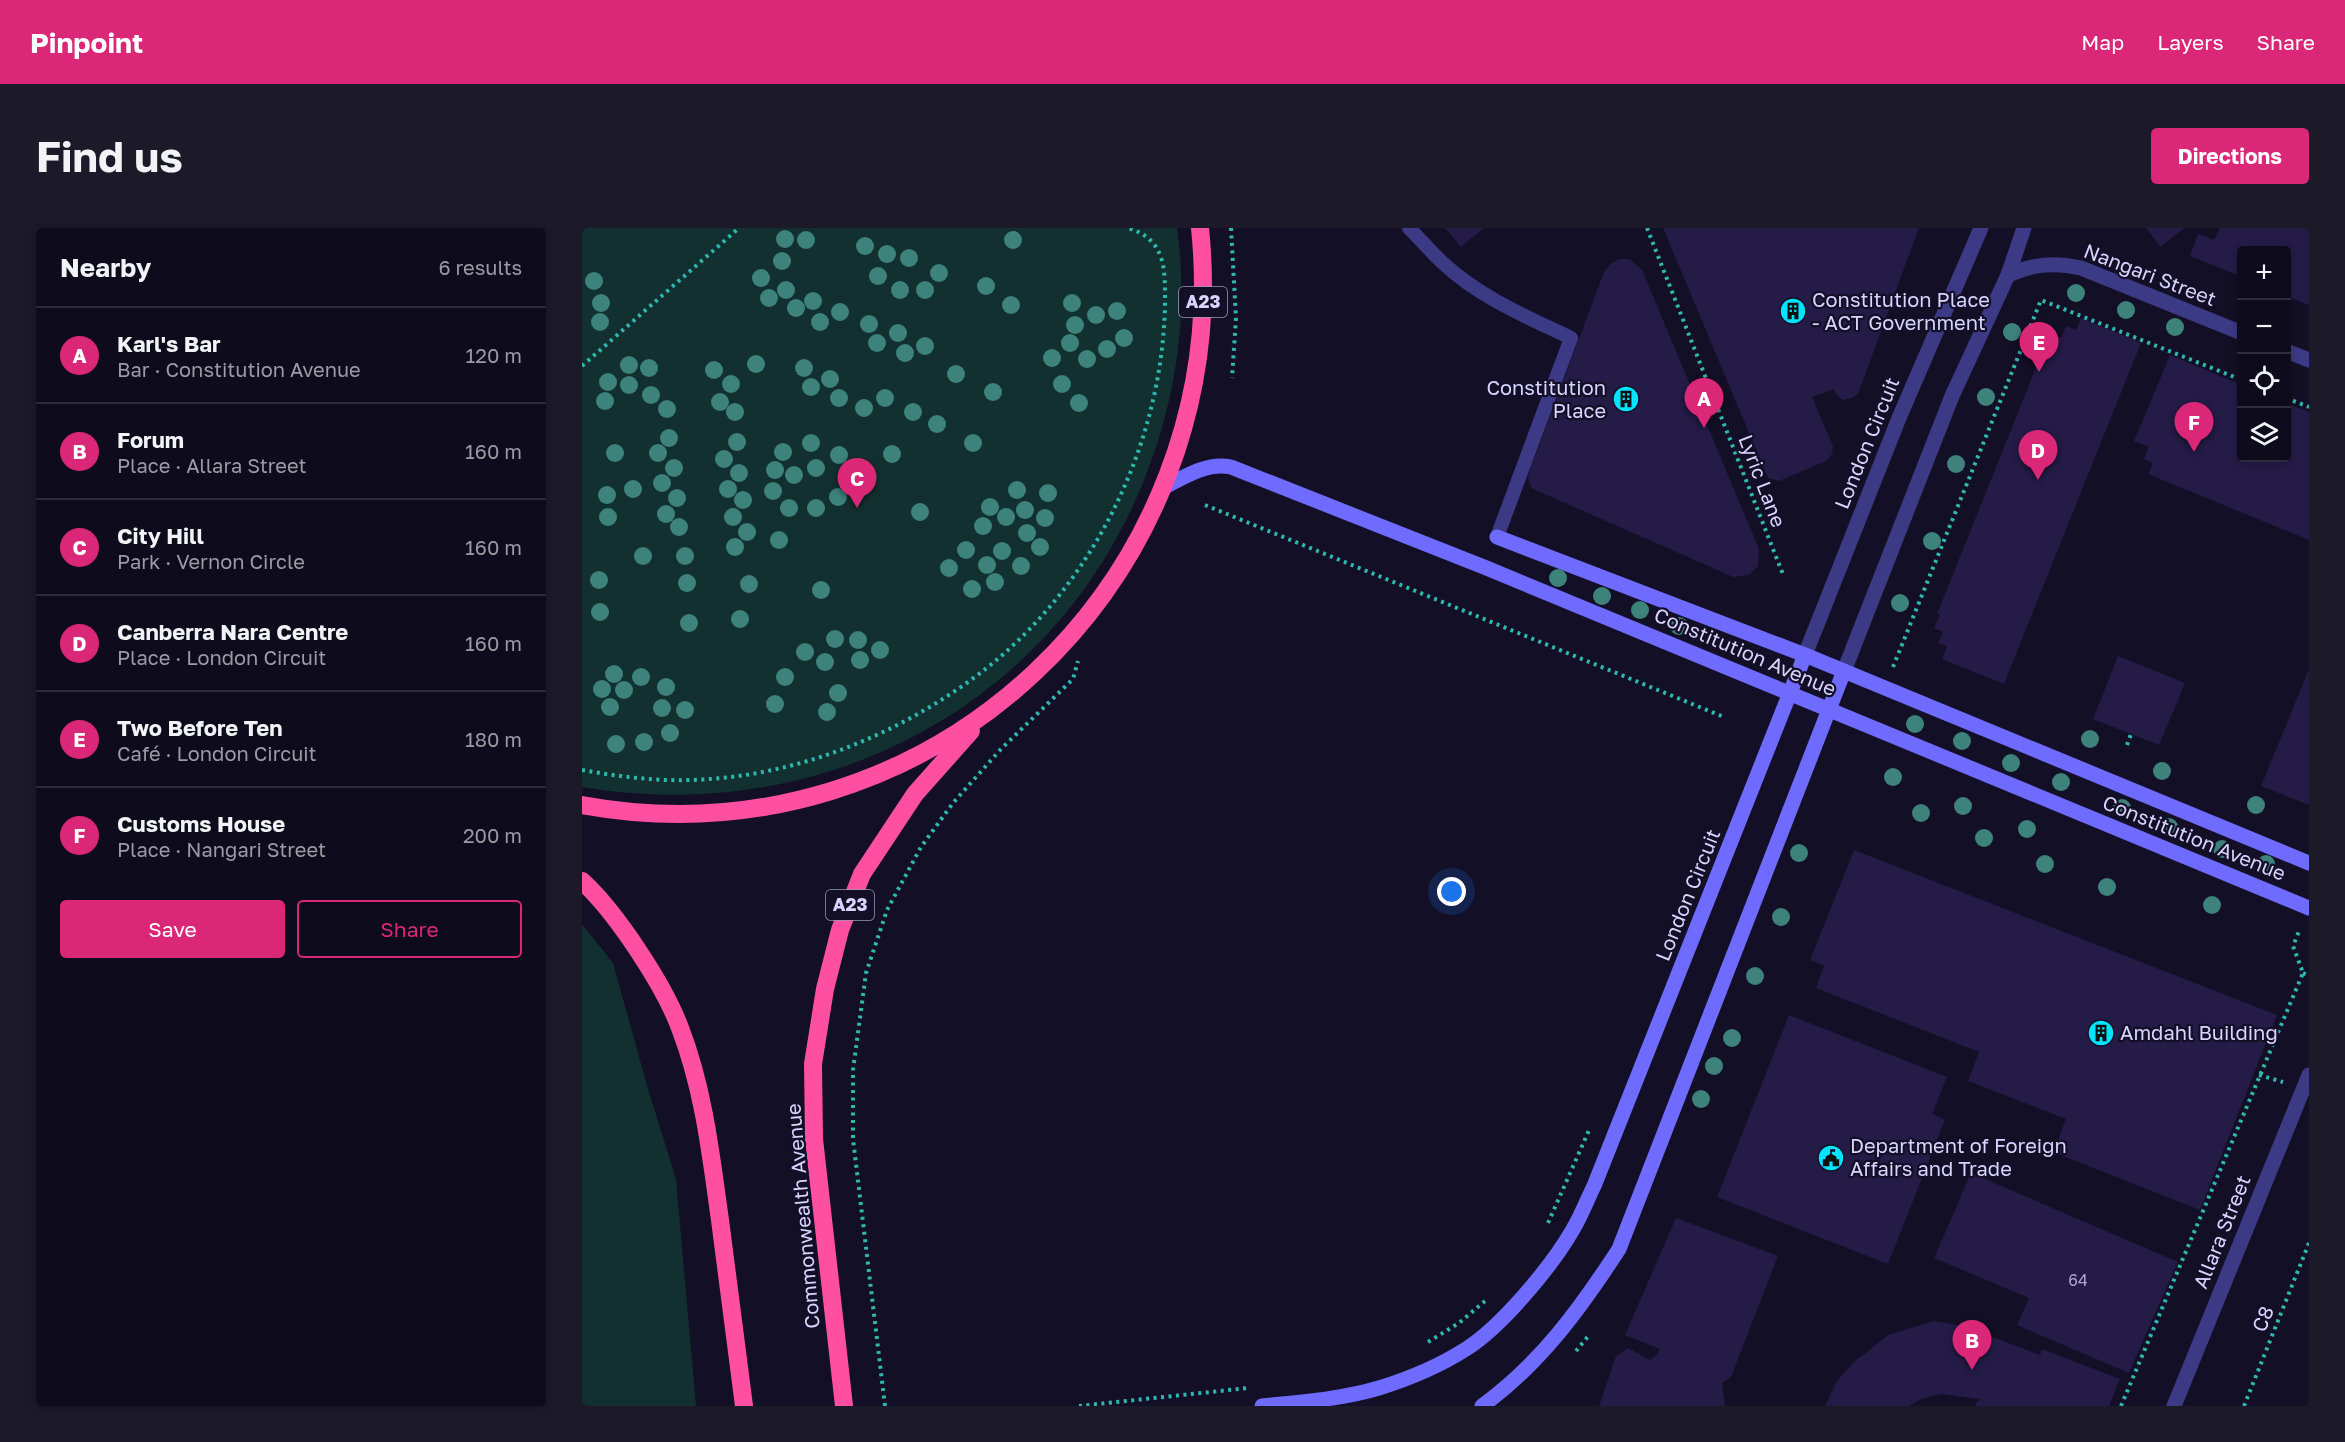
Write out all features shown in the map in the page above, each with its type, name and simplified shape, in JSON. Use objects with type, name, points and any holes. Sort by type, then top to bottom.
[{"type":"highway","name":"A23","points":[[582,805],[649,813],[709,813],[766,806],[811,796],[852,783],[919,754],[951,737],[988,712],[1047,662],[1088,616],[1129,557],[1163,488],[1183,432],[1196,372],[1203,297],[1200,228]]},
{"type":"highway","name":"Commonwealth Avenue","points":[[844,1406],[814,1139],[813,1064],[825,989],[840,930],[862,874],[915,794],[988,712]]},
{"type":"highway","points":[[582,881],[637,950],[655,978],[680,1028],[704,1113],[744,1406]]},
{"type":"street","name":"London Circuit","points":[[1262,1406],[1322,1399],[1379,1388],[1428,1368],[1467,1348],[1508,1313],[1539,1277],[1572,1231],[1594,1185],[1899,418],[1981,228]]},
{"type":"street","points":[[1482,1406],[1508,1388],[1539,1358],[1569,1323],[1619,1249],[1952,396],[2008,275],[2024,228]]},
{"type":"street","name":"Nangari Street","points":[[2008,275],[2026,267],[2046,264],[2062,264],[2081,268],[2237,331]]},
{"type":"street","points":[[2291,353],[2309,360]]},
{"type":"street","name":"Constitution Avenue","points":[[1163,488],[1207,467],[1222,465],[1231,467],[1484,567],[2309,908]]},
{"type":"street","name":"Constitution Avenue","points":[[1497,537],[1844,670],[2309,863]]},
{"type":"street","name":"Allara Street","points":[[2174,1406],[2309,1075]]},
{"type":"lane","points":[[1409,228],[1445,265],[1479,290],[1516,312],[1571,338],[1497,537]]},
{"type":"path","points":[[582,366],[739,228]]},
{"type":"path","points":[[582,770],[625,777],[680,780],[742,775],[802,763],[859,743],[923,712],[969,681],[1010,647],[1062,591],[1094,544],[1127,482],[1145,429],[1157,383],[1162,343],[1165,313],[1164,271],[1162,258],[1155,245],[1144,235],[1128,228]]},
{"type":"path","points":[[1231,228],[1236,318],[1232,378]]},
{"type":"path","name":"Lyric Lane","points":[[1647,228],[1784,577]]},
{"type":"path","points":[[1892,668],[2042,300],[2237,378]]},
{"type":"path","points":[[2291,400],[2309,407]]},
{"type":"path","points":[[1205,505],[1724,717]]},
{"type":"path","points":[[885,1406],[853,1139],[853,1070],[866,973],[887,910],[921,847],[953,803],[1001,749],[1073,679],[1078,658]]},
{"type":"path","points":[[2127,745],[2131,734]]},
{"type":"path","points":[[2293,946],[2303,973],[2309,976]]},
{"type":"path","points":[[2121,1406],[2303,973]]},
{"type":"path","points":[[1542,1231],[1554,1212],[1593,1121]]},
{"type":"path","name":"C8","points":[[2244,1406],[2309,1244]]},
{"type":"path","points":[[1426,1343],[1458,1323],[1489,1297]]},
{"type":"path","points":[[1078,1406],[1253,1387]]},
{"type":"green space","points":[[582,228],[1177,228],[1181,316],[1174,374],[1152,459],[1114,543],[1062,617],[1000,679],[928,728],[849,765],[764,787],[674,795],[582,787]]},
{"type":"green space","points":[[582,924],[613,963],[676,1179],[696,1406],[582,1406]]},
{"type":"building","points":[[1445,228],[1484,228],[1461,247]]},
{"type":"building","name":"Constitution Place - ACT Government","points":[[1663,228],[1919,228],[1858,394],[1843,400],[1834,389],[1812,397],[1833,446],[1832,454],[1826,461],[1779,481],[1768,478]]},
{"type":"building","points":[[2146,228],[2184,228],[2161,247]]},
{"type":"building","points":[[2220,228],[2309,228],[2309,305],[2291,298],[2291,246],[2237,246],[2237,275],[2190,256],[2198,234],[2214,240]]},
{"type":"building","name":"Constitution Place","points":[[1620,259],[1630,259],[1642,270],[1759,549],[1758,566],[1749,575],[1733,577],[1538,491],[1529,483],[1528,475],[1604,272],[1611,263]]},
{"type":"building","points":[[2081,318],[2141,343],[2004,684],[1942,659],[1947,646],[1938,643],[1943,632],[1934,628],[1940,615],[1937,614],[2045,345],[2049,346],[2053,335],[2061,338],[2066,326],[2076,330]]},
{"type":"building","points":[[2170,355],[2237,383],[2237,462],[2291,462],[2291,405],[2309,412],[2309,540],[2148,474],[2153,463],[2144,459],[2149,447],[2134,441]]},
{"type":"building","points":[[2118,656],[2185,683],[2159,745],[2093,719]]},
{"type":"building","points":[[2309,669],[2309,805],[2261,786]]},
{"type":"building","name":"Amdahl Building","points":[[1854,850],[2277,1015],[2200,1210],[2053,1152],[2066,1119],[1968,1081],[1979,1052],[1816,988],[1824,966],[1810,960]]},
{"type":"building","name":"Department of Foreign Affairs and Trade","points":[[1789,1015],[1947,1077],[1932,1114],[1945,1120],[1888,1264],[1717,1197]]},
{"type":"building","points":[[1971,1173],[2178,1262],[2129,1373],[2017,1325],[2029,1298],[1934,1258]]},
{"type":"building","points":[[1676,1218],[1778,1256],[1731,1377],[1722,1383],[1725,1406],[1599,1406],[1616,1356],[1628,1348],[1650,1360],[1657,1355],[1660,1349],[1625,1335]]},
{"type":"building","points":[[1934,1321],[1986,1330],[1985,1334],[2040,1355],[2042,1349],[2120,1379],[2109,1406],[1975,1406],[1979,1399],[1941,1394],[1921,1399],[1909,1406],[1825,1406],[1837,1381],[1854,1362],[1888,1335]]},
{"type":"place","name":"Constitution Place - ACT Government","points":[[1793,311]]},
{"type":"place","name":"Two Before Ten","points":[[2039,372]]},
{"type":"place","name":"Constitution Place","points":[[1626,399]]},
{"type":"place","name":"Karl's Bar","points":[[1704,428]]},
{"type":"place","name":"Customs House","points":[[2194,452]]},
{"type":"place","name":"Canberra Nara Centre","points":[[2038,480]]},
{"type":"place","name":"City Hill","points":[[857,508]]},
{"type":"place","name":"Amdahl Building","points":[[2101,1033]]},
{"type":"place","name":"Department of Foreign Affairs and Trade","points":[[1831,1158]]},
{"type":"place","name":"Forum","points":[[1972,1370]]}]
